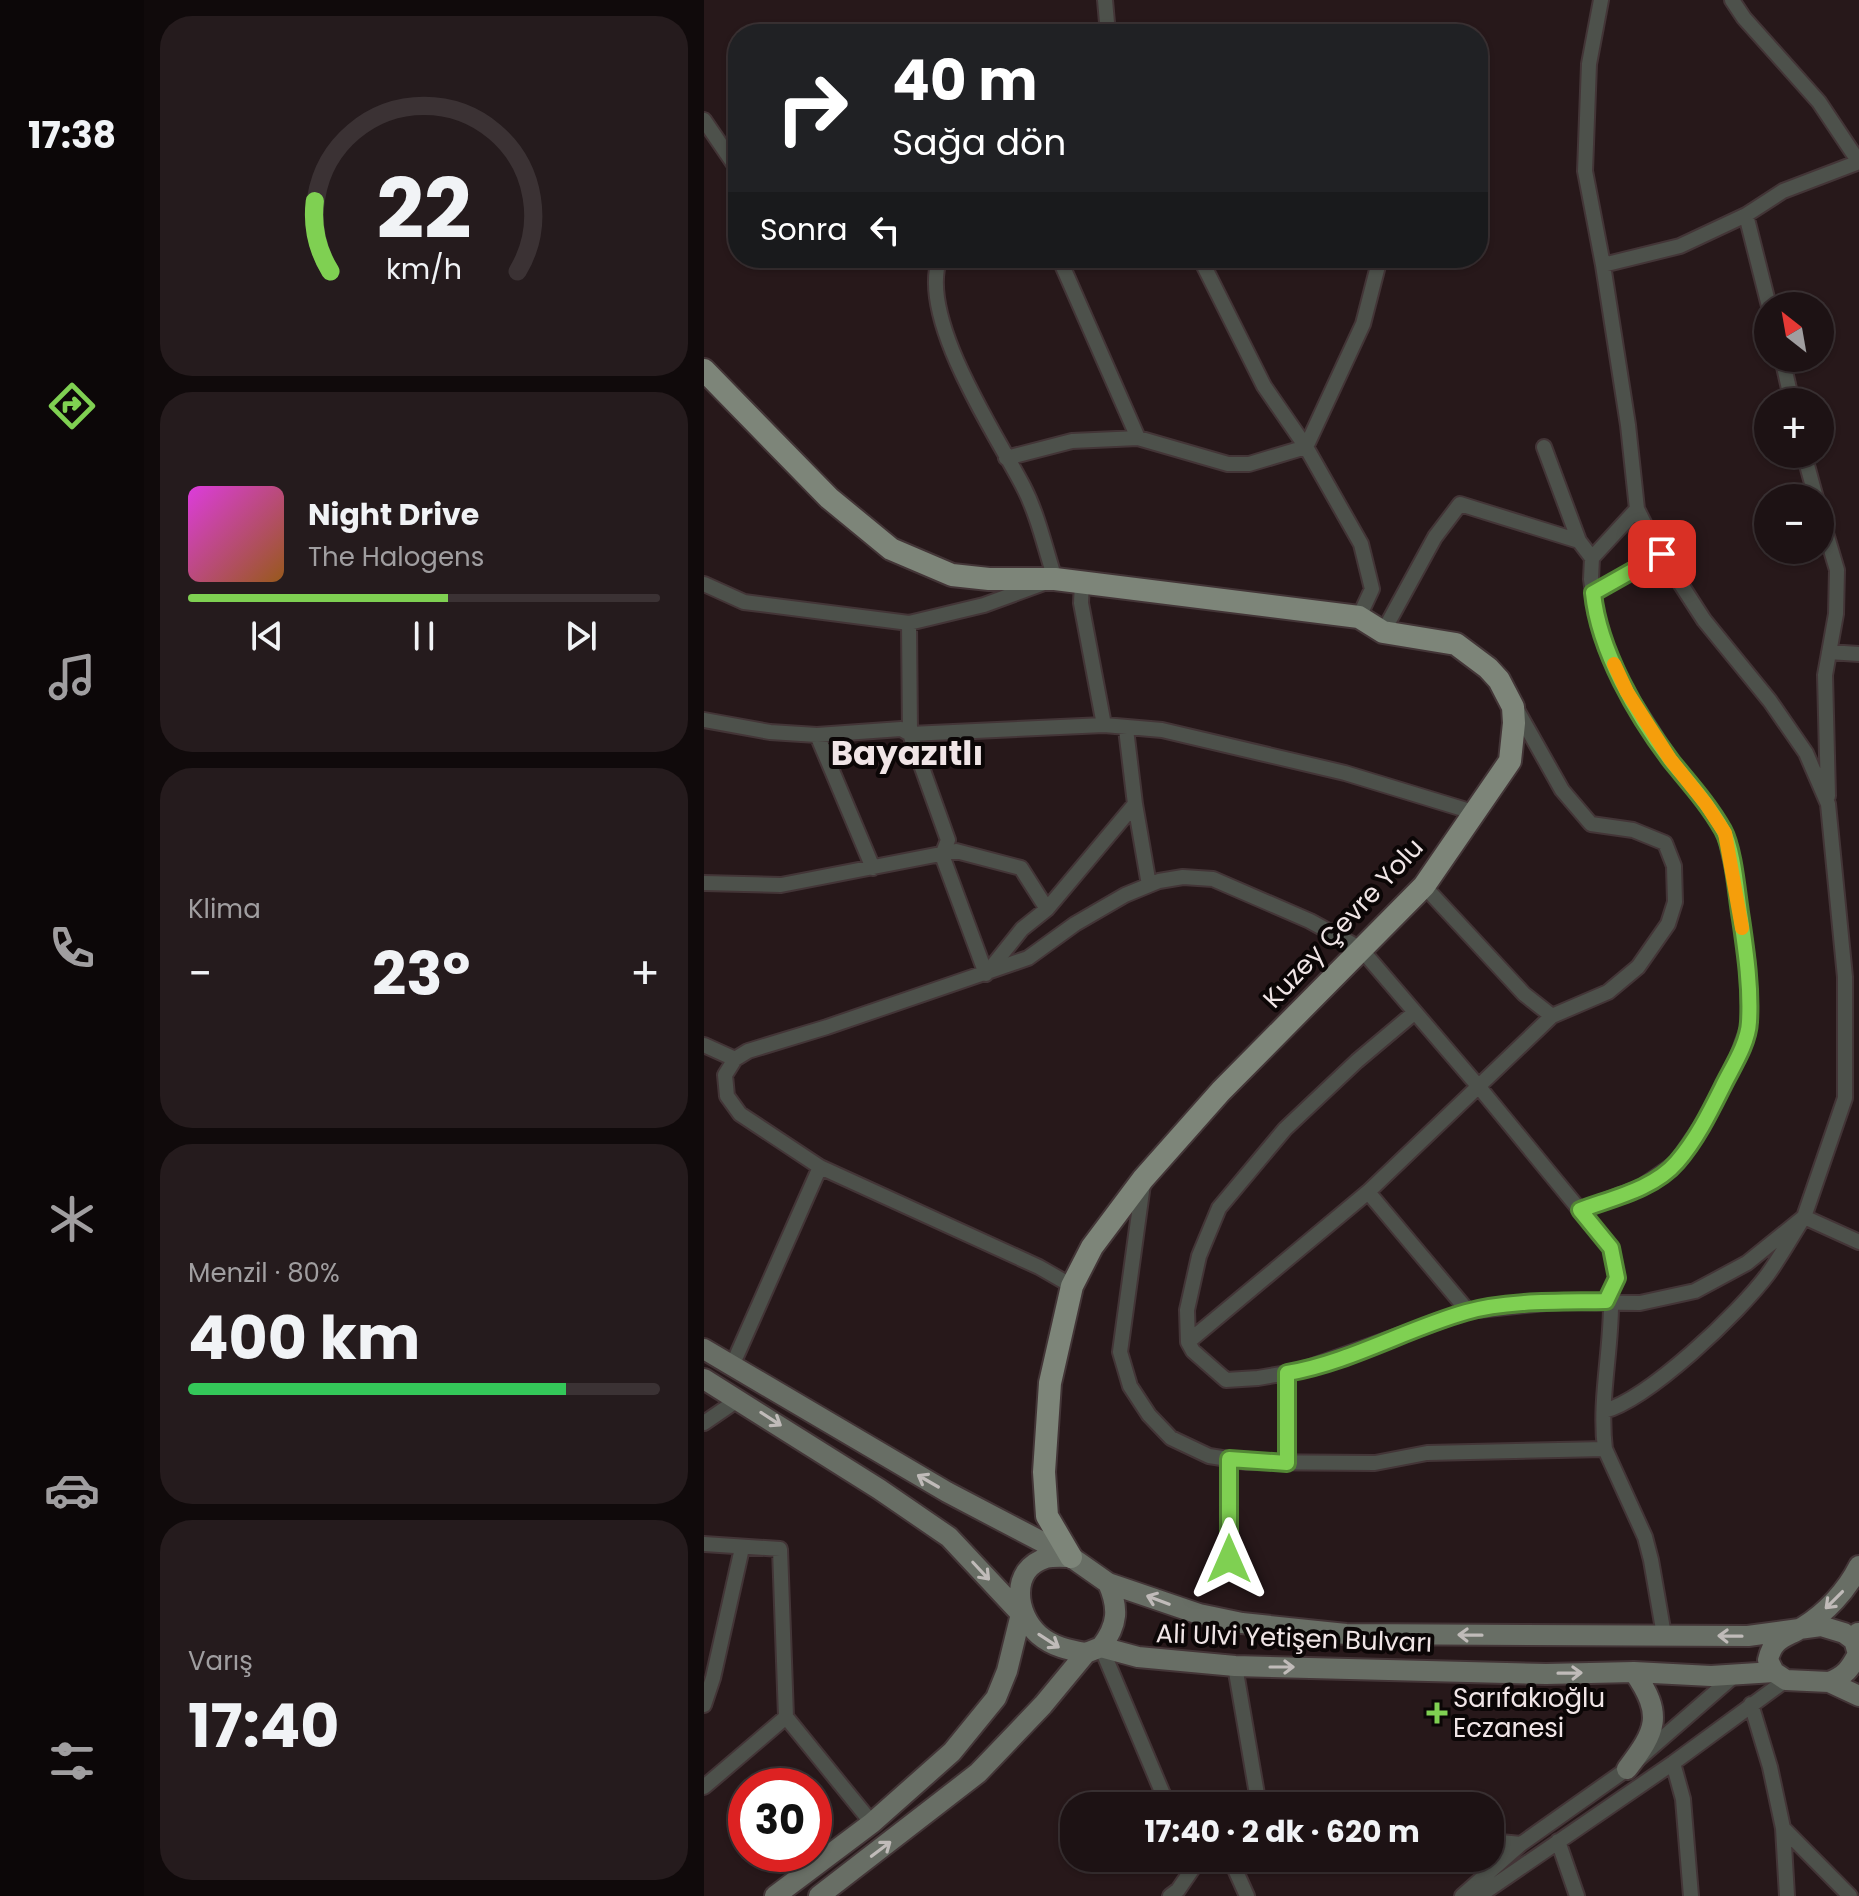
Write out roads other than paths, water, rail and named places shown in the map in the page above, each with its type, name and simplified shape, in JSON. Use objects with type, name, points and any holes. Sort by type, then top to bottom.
[{"type":"main road","points":[[704,370],[829,498],[891,549],[952,575],[989,579],[1055,579],[1359,617],[1383,632],[1456,644],[1488,668],[1508,694]]},
{"type":"main road","name":"Kuzey Çevre Yolu","points":[[1071,1557],[1047,1516],[1044,1472],[1050,1383],[1072,1286],[1092,1247],[1143,1179],[1221,1091],[1424,886],[1510,761],[1514,723],[1508,694]]},
{"type":"main road","points":[[704,1349],[947,1492],[1071,1557],[1108,1583],[1199,1614],[1242,1623],[1346,1634],[1748,1636],[1821,1626],[1857,1639],[1858,1654],[1851,1668],[1841,1678],[1829,1682]]},
{"type":"main road","points":[[704,1379],[879,1489],[949,1537],[1039,1635],[1061,1648],[1094,1650]]},
{"type":"main road","points":[[775,1896],[872,1823],[952,1752],[996,1698],[1007,1671],[1021,1614],[1021,1583],[1029,1568],[1047,1557],[1071,1557]]},
{"type":"main road","points":[[1780,1676],[1768,1660],[1774,1643],[1783,1635],[1802,1628],[1837,1599],[1859,1566]]},
{"type":"main road","points":[[819,1896],[978,1773],[1113,1631],[1115,1598],[1108,1583]]},
{"type":"main road","name":"Ali Ulvi Yetişen Bulvarı","points":[[1094,1650],[1235,1666],[1780,1676],[1829,1682],[1859,1696]]},
{"type":"main road","points":[[1627,1769],[1650,1738],[1653,1728],[1649,1702],[1634,1672]]},
{"type":"street","points":[[1105,0],[1107,24]]},
{"type":"street","points":[[1601,0],[1589,64],[1585,171],[1628,425],[1637,509],[1704,620],[1770,701],[1806,753],[1828,804]]},
{"type":"street","points":[[1603,265],[1680,246],[1746,215],[1783,191],[1859,162],[1819,102],[1744,18],[1732,0]]},
{"type":"street","points":[[704,120],[728,155]]},
{"type":"street","points":[[1746,215],[1765,292]]},
{"type":"street","points":[[704,584],[744,602],[909,623],[984,605],[1055,579],[1034,511],[962,376],[937,295],[938,268]]},
{"type":"street","points":[[1063,268],[1138,438]]},
{"type":"street","points":[[1205,268],[1264,386],[1306,447],[1361,544],[1372,589],[1359,617]]},
{"type":"street","points":[[1006,458],[1072,441],[1138,438],[1228,464],[1249,464],[1306,447],[1363,324],[1377,268]]},
{"type":"street","points":[[1544,447],[1579,541],[1592,558],[1593,593],[1606,648],[1627,692],[1670,759],[1725,833],[1748,965],[1749,1025],[1737,1058],[1706,1119],[1676,1163],[1640,1188],[1580,1210]]},
{"type":"street","points":[[1383,632],[1435,537],[1460,504],[1579,541]]},
{"type":"street","points":[[1592,558],[1637,509]]},
{"type":"street","points":[[1593,593],[1662,554]]},
{"type":"street","points":[[1604,1411],[1632,1400],[1692,1352],[1767,1275],[1804,1217],[1845,1098],[1852,1037],[1852,998],[1828,804],[1825,675],[1836,614],[1837,570],[1834,560]]},
{"type":"street","points":[[1082,582],[1081,603],[1104,725]]},
{"type":"street","points":[[909,623],[910,734],[948,840],[942,855],[986,974]]},
{"type":"street","points":[[1829,652],[1859,654]]},
{"type":"street","points":[[1188,1342],[1368,1192],[1552,1016],[1608,992],[1638,967],[1668,924],[1675,902],[1674,866],[1665,843],[1633,830],[1591,824],[1562,790],[1508,694]]},
{"type":"street","points":[[704,720],[770,732],[817,735],[901,729],[910,734],[1104,725],[1162,730],[1315,766],[1473,812]]},
{"type":"street","points":[[1126,729],[1149,885]]},
{"type":"street","points":[[817,735],[873,868]]},
{"type":"street","points":[[986,974],[1022,929],[1047,909],[1135,804]]},
{"type":"street","points":[[704,883],[781,885],[956,851],[1021,868],[1047,909]]},
{"type":"street","points":[[1072,1286],[1039,1267],[820,1167],[740,1114],[727,1096],[725,1075],[735,1059],[748,1051],[1028,958],[1075,924],[1125,895],[1149,885],[1183,877],[1213,879],[1310,921],[1361,949],[1611,1248],[1617,1278],[1606,1301]]},
{"type":"street","points":[[1424,886],[1495,965],[1552,1016]]},
{"type":"street","points":[[1414,1013],[1357,1061],[1285,1129],[1219,1208],[1199,1256],[1187,1310],[1188,1342],[1193,1351],[1226,1380],[1312,1367],[1468,1311],[1520,1305],[1606,1301],[1640,1303],[1695,1291],[1747,1263],[1804,1217]]},
{"type":"street","points":[[704,1045],[735,1059]]},
{"type":"street","points":[[732,1366],[820,1167]]},
{"type":"street","points":[[1143,1179],[1120,1352],[1130,1386],[1149,1415],[1171,1438],[1209,1456],[1287,1463],[1375,1463],[1427,1453],[1605,1449]]},
{"type":"street","points":[[1368,1192],[1468,1311]]},
{"type":"street","points":[[1804,1217],[1859,1242]]},
{"type":"street","points":[[1606,1301],[1611,1305],[1611,1342],[1604,1411],[1605,1449],[1645,1537],[1664,1635]]},
{"type":"street","points":[[1287,1373],[1287,1463]]},
{"type":"street","points":[[704,1423],[739,1399]]},
{"type":"street","points":[[1229,1459],[1229,1559]]},
{"type":"street","points":[[704,1544],[780,1549],[786,1717],[872,1823]]},
{"type":"street","points":[[704,1705],[742,1548]]},
{"type":"street","points":[[1094,1650],[1161,1792]]},
{"type":"street","points":[[1235,1666],[1257,1792]]},
{"type":"street","points":[[1462,1896],[1521,1844],[1627,1769],[1735,1675]]},
{"type":"street","points":[[1479,1896],[1673,1763],[1751,1704],[1780,1676]]},
{"type":"street","points":[[1751,1704],[1770,1767],[1783,1828],[1787,1896]]},
{"type":"street","points":[[704,1787],[786,1717]]},
{"type":"street","points":[[1673,1763],[1683,1799],[1691,1896]]},
{"type":"street","points":[[1783,1828],[1850,1896]]},
{"type":"street","points":[[1558,1841],[1577,1896]]},
{"type":"street","points":[[1504,1842],[1521,1844]]},
{"type":"street","points":[[1174,1894],[1190,1872]]},
{"type":"street","points":[[1236,1872],[1247,1896]]},
{"type":"place","name":"Sarıfakıoğlu Eczanesi","points":[[1437,1713]]},
{"type":"district","name":"Bayazıtlı","points":[[907,753]]}]
